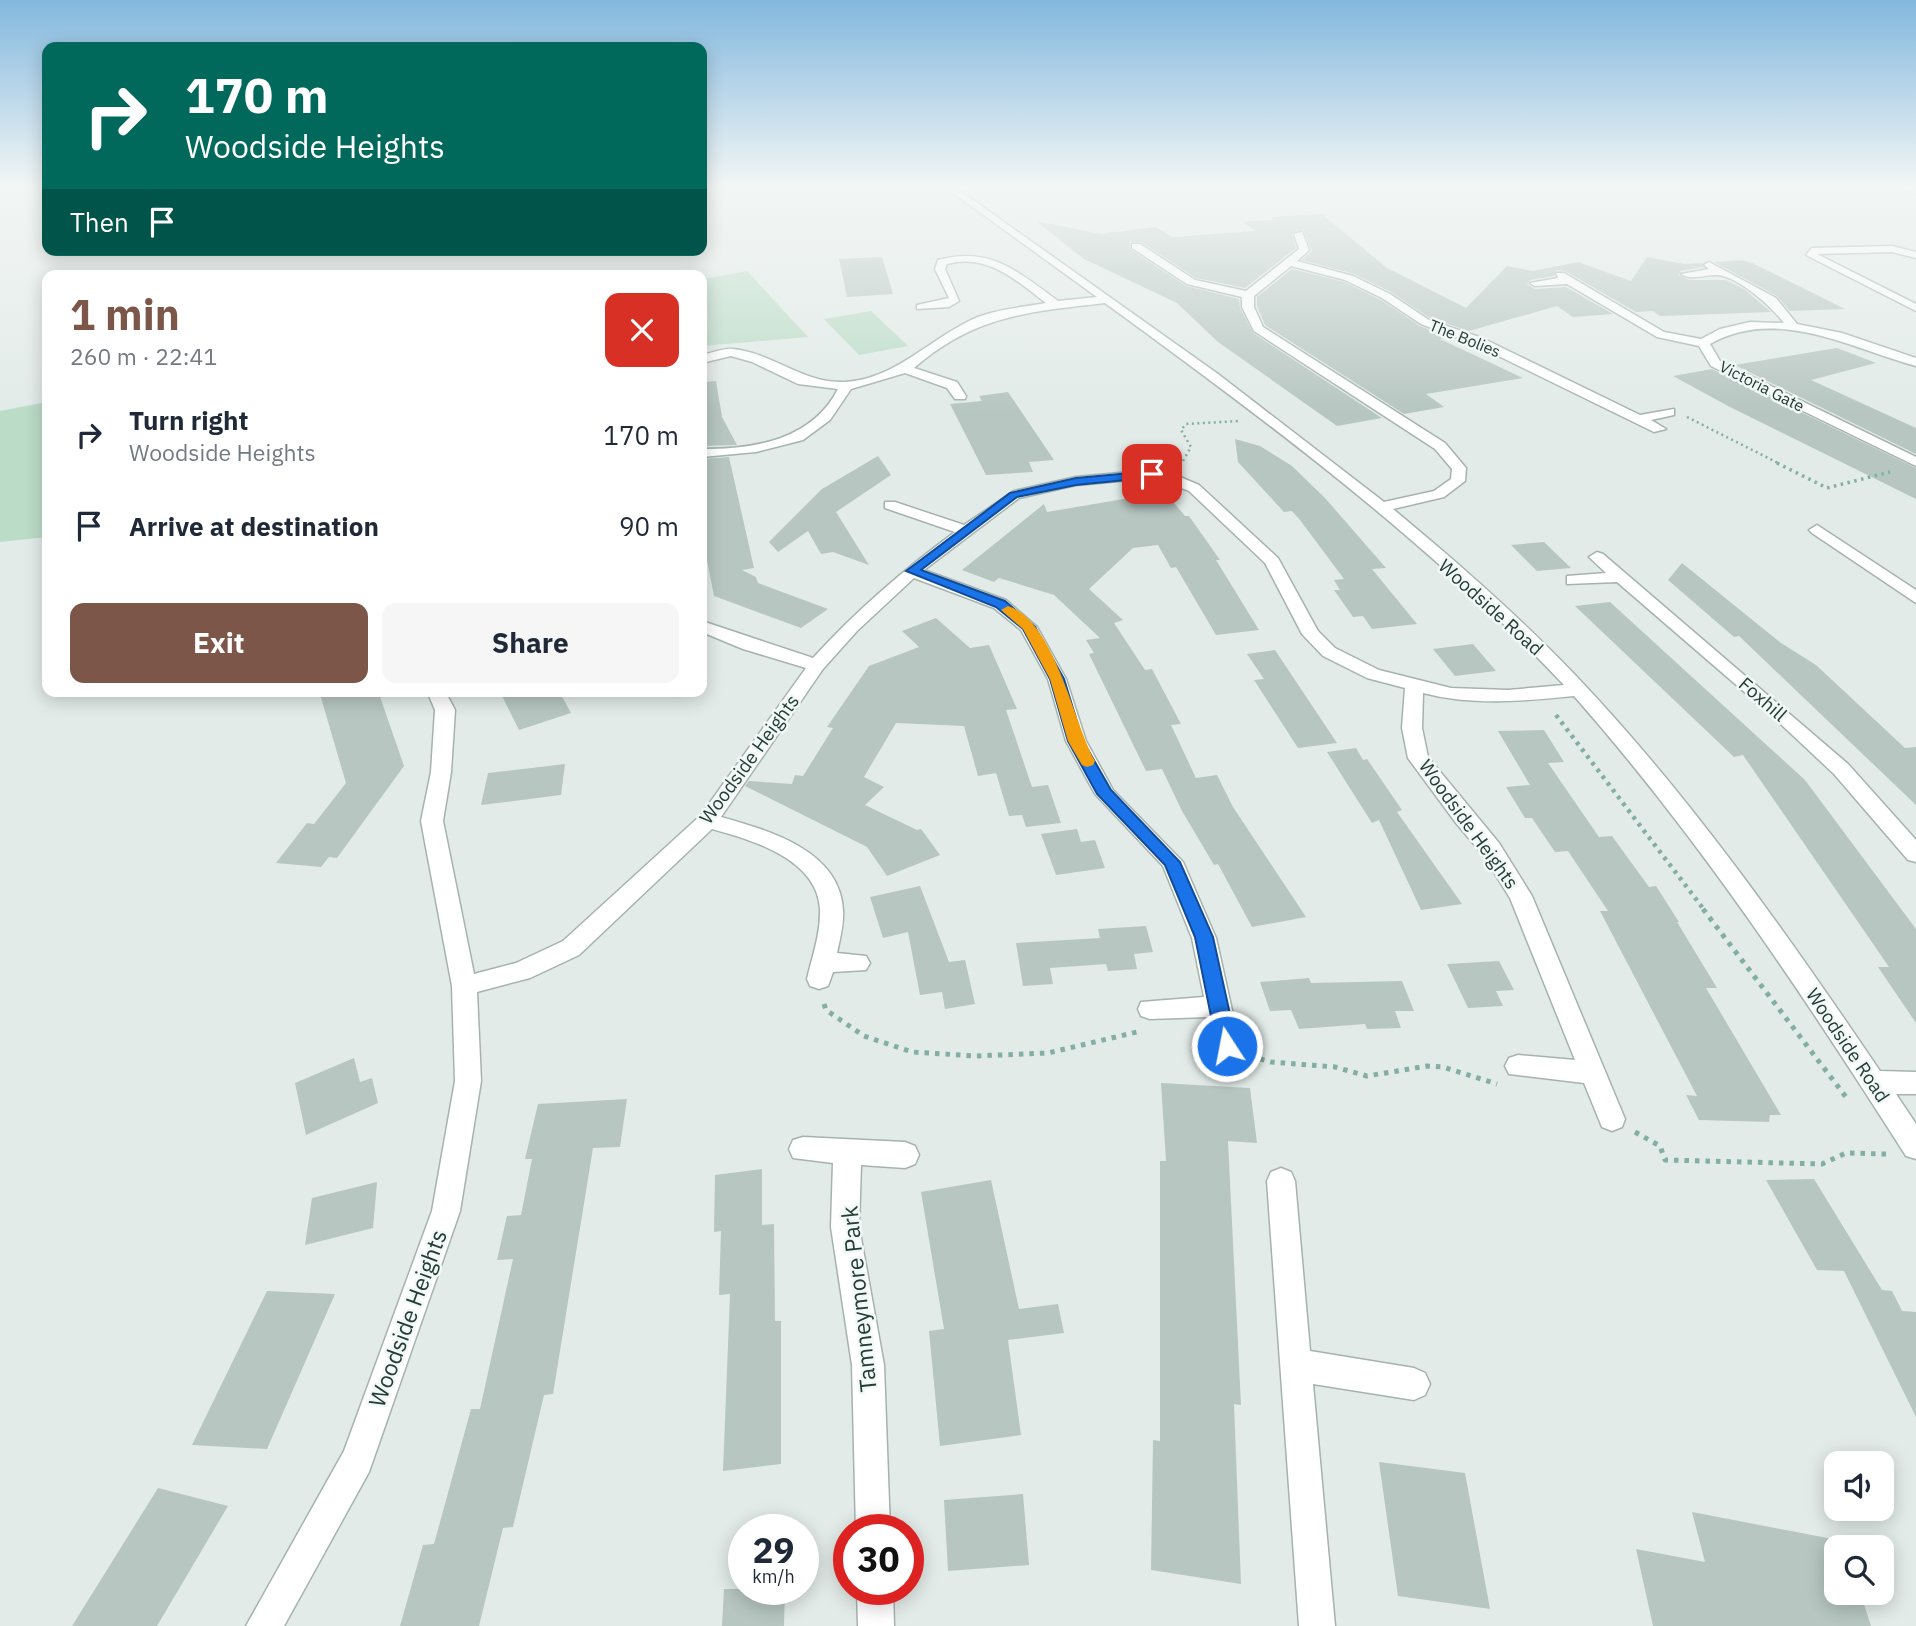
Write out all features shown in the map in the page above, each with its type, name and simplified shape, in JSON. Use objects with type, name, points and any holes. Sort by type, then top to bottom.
[{"type":"street","points":[[921,307],[949,304],[956,299],[940,269],[942,262],[948,261]]},
{"type":"street","points":[[988,261],[1056,304]]},
{"type":"street","name":"Woodside Road","points":[[1053,261],[1266,416],[1379,508],[1510,620],[1579,690],[1643,762],[1712,849],[1916,1147]]},
{"type":"street","points":[[1158,261],[1191,282],[1248,295]]},
{"type":"street","points":[[1823,261],[1916,308]]},
{"type":"street","points":[[1291,263],[1262,281],[1248,295],[1248,307],[1258,329],[1440,446],[1459,468],[1458,481],[1439,494],[1379,508]]},
{"type":"street","name":"The Bolies","points":[[1291,263],[1349,278],[1386,296],[1425,322],[1478,341],[1659,429]]},
{"type":"street","points":[[1709,265],[1772,300],[1794,328]]},
{"type":"street","points":[[1686,274],[1720,272]]},
{"type":"street","points":[[1535,283],[1565,278],[1661,335],[1703,343]]},
{"type":"street","points":[[707,358],[731,352],[756,359],[802,381],[846,386],[905,369],[933,345],[983,319],[1056,304],[1107,299]]},
{"type":"street","name":"Victoria Gate","points":[[1916,362],[1857,340],[1794,328],[1738,327],[1717,331],[1703,343],[1715,363],[1916,462]]},
{"type":"street","points":[[905,369],[952,385],[960,396]]},
{"type":"street","points":[[707,452],[763,445],[810,431],[839,402],[846,386]]},
{"type":"street","points":[[1638,419],[1669,412]]},
{"type":"street","name":"Woodside Heights","points":[[464,986],[521,971],[571,948],[708,820],[817,665],[850,627],[912,571],[1014,495],[1076,481],[1152,474],[1168,477],[1194,488],[1226,515],[1272,561],[1311,634],[1329,652],[1373,674],[1414,687],[1451,694],[1541,695],[1579,690]]},
{"type":"street","points":[[892,524],[925,499]]},
{"type":"street","points":[[890,505],[965,530]]},
{"type":"street","points":[[1817,530],[1916,598]]},
{"type":"street","points":[[1835,540],[1854,538]]},
{"type":"street","name":"Foxhill","points":[[1597,557],[1777,710],[1841,769],[1916,854]]},
{"type":"street","points":[[912,571],[1000,604],[1028,627],[1057,679],[1076,741],[1105,794],[1172,862],[1204,937],[1227,1046]]},
{"type":"street","points":[[1573,580],[1620,577]]},
{"type":"street","points":[[707,628],[749,645],[817,665]]},
{"type":"street","name":"Woodside Heights","points":[[1414,687],[1412,727],[1418,758],[1463,818],[1491,849],[1521,896],[1612,1119]]},
{"type":"street","name":"Woodside Heights","points":[[264,1626],[356,1460],[446,1211],[468,1081],[464,986],[432,821],[441,772],[445,710],[439,697]]},
{"type":"street","points":[[708,820],[777,841],[816,871],[832,906],[820,971],[858,963]]},
{"type":"street","points":[[1150,1009],[1219,1006]]},
{"type":"street","points":[[1518,1066],[1595,1073]]},
{"type":"street","points":[[1873,1082],[1916,1083]]},
{"type":"street","points":[[803,1149],[905,1155]]},
{"type":"street","name":"Tamneymore Park","points":[[847,1152],[845,1227],[868,1365],[873,1514]]},
{"type":"street","points":[[1281,1181],[1317,1626]]},
{"type":"street","points":[[1297,1365],[1414,1384]]},
{"type":"street","points":[[875,1605],[876,1626]]},
{"type":"path","points":[[1669,412],[1685,417],[1827,488],[1891,472]]},
{"type":"path","points":[[1168,477],[1187,456],[1191,447],[1181,430],[1186,424],[1199,421],[1225,423],[1266,416]]},
{"type":"path","points":[[1541,695],[1843,1096],[1853,1104]]},
{"type":"path","points":[[820,971],[826,1010],[863,1036],[912,1052],[976,1056],[1048,1054],[1138,1031],[1150,1009]]},
{"type":"path","points":[[1227,1046],[1264,1062],[1336,1067],[1371,1076],[1411,1066],[1438,1066],[1463,1071],[1485,1082],[1505,1085],[1518,1066]]},
{"type":"path","points":[[1612,1119],[1660,1146],[1665,1160],[1822,1164],[1846,1153],[1893,1155]]},
{"type":"green space","points":[[747,271],[808,337],[707,346],[707,278]]},
{"type":"green space","points":[[871,311],[908,346],[859,355],[824,319]]},
{"type":"green space","points":[[42,403],[42,538],[0,542],[0,411]]},
{"type":"building","points":[[839,261],[883,261],[893,294],[847,297]]},
{"type":"building","points":[[1088,261],[1148,261],[1186,286],[1239,299],[1240,308],[1253,333],[1382,418],[1337,426],[1218,342],[1177,303]]},
{"type":"building","points":[[1170,261],[1280,261],[1245,288],[1196,278]]},
{"type":"building","points":[[1305,261],[1378,261],[1387,268],[1466,308],[1507,266],[1533,271],[1578,262],[1631,281],[1644,261],[1703,263],[1703,267],[1681,271],[1678,275],[1689,280],[1726,280],[1744,289],[1771,312],[1660,316],[1653,311],[1636,312],[1565,271],[1556,270],[1554,276],[1530,280],[1527,284],[1535,289],[1566,287],[1613,314],[1573,317],[1557,306],[1469,331],[1430,318],[1391,292],[1354,274]]},
{"type":"building","points":[[1714,262],[1752,263],[1845,309],[1790,311],[1777,296]]},
{"type":"building","points":[[1292,269],[1344,282],[1381,300],[1420,326],[1448,337],[1440,339],[1523,378],[1426,394],[1444,407],[1404,414],[1265,325],[1257,306],[1257,297]]},
{"type":"building","points":[[1837,348],[1876,363],[1811,380],[1916,428],[1916,454],[1735,365]]},
{"type":"building","points":[[1712,369],[1916,468],[1916,499],[1673,376]]},
{"type":"building","points":[[716,381],[722,417],[737,445],[707,446],[707,382]]},
{"type":"building","points":[[1008,392],[1054,460],[1029,462],[1033,472],[986,475],[950,404],[982,401],[979,396]]},
{"type":"building","points":[[1235,439],[1260,446],[1292,466],[1325,498],[1386,568],[1372,569],[1417,624],[1372,629],[1363,616],[1353,617],[1334,590],[1340,590],[1334,580],[1344,579],[1292,511],[1284,512],[1238,462]]},
{"type":"building","points":[[878,456],[891,475],[836,512],[869,565],[833,552],[821,554],[808,531],[778,552],[769,542],[822,489]]},
{"type":"building","points":[[729,457],[754,568],[742,570],[756,577],[758,583],[828,609],[801,628],[714,596],[707,560],[707,459]]},
{"type":"building","points":[[1165,492],[1185,516],[1189,516],[1220,560],[1216,560],[1259,630],[1216,635],[1176,567],[1171,568],[1158,545],[1133,548],[1089,589],[1123,620],[1114,623],[1145,670],[1152,669],[1181,724],[1171,725],[1196,778],[1217,775],[1233,807],[1306,917],[1252,927],[1218,864],[1214,865],[1182,811],[1162,769],[1146,771],[1089,654],[1094,653],[1086,640],[1100,638],[1054,595],[999,578],[994,582],[962,570],[1044,504],[1047,512]]},
{"type":"building","points":[[1544,542],[1571,568],[1537,571],[1511,545]]},
{"type":"building","points":[[1682,563],[1781,643],[1816,665],[1905,748],[1916,747],[1916,805],[1739,636],[1734,637],[1668,580]]},
{"type":"building","points":[[1610,602],[1805,780],[1916,929],[1916,1023],[1878,967],[1889,967],[1743,755],[1734,757],[1575,606]]},
{"type":"building","points":[[936,618],[970,648],[989,645],[1017,709],[1006,710],[1032,787],[1048,785],[1061,823],[1026,827],[1022,815],[1009,816],[996,773],[978,776],[964,726],[896,723],[864,777],[884,787],[865,805],[917,830],[921,829],[940,855],[887,876],[867,847],[745,786],[749,781],[792,784],[795,775],[803,776],[833,728],[827,727],[869,666],[919,647],[902,631]]},
{"type":"building","points":[[1473,644],[1496,671],[1455,676],[1433,649]]},
{"type":"building","points":[[1275,650],[1337,743],[1298,748],[1254,680],[1264,679],[1247,654]]},
{"type":"building","points":[[321,697],[380,697],[404,766],[337,858],[329,857],[321,867],[276,863],[307,823],[314,824],[346,783]]},
{"type":"building","points":[[502,697],[562,697],[571,713],[519,730]]},
{"type":"building","points":[[1544,730],[1564,762],[1548,763],[1599,837],[1612,836],[1649,887],[1656,886],[1679,922],[1717,988],[1706,988],[1781,1115],[1770,1115],[1769,1122],[1699,1120],[1686,1095],[1697,1096],[1600,911],[1608,911],[1568,851],[1555,852],[1532,818],[1525,818],[1506,787],[1530,785],[1498,731]]},
{"type":"building","points":[[1356,748],[1363,760],[1367,759],[1402,810],[1397,812],[1462,904],[1421,910],[1379,820],[1372,823],[1327,752]]},
{"type":"building","points":[[565,764],[561,795],[481,805],[488,773]]},
{"type":"building","points":[[1077,829],[1081,842],[1095,840],[1105,868],[1056,875],[1041,834]]},
{"type":"building","points":[[920,886],[949,962],[965,960],[975,1004],[945,1009],[942,992],[920,995],[908,932],[883,938],[870,897]]},
{"type":"building","points":[[1146,926],[1153,952],[1134,954],[1137,969],[1108,971],[1106,964],[1050,968],[1053,984],[1023,986],[1016,943],[1100,938],[1098,929]]},
{"type":"building","points":[[1499,961],[1514,990],[1496,991],[1503,1006],[1468,1008],[1447,964]]},
{"type":"building","points":[[1309,978],[1311,983],[1402,981],[1414,1011],[1395,1011],[1401,1028],[1367,1029],[1365,1024],[1299,1029],[1291,1010],[1270,1011],[1260,982]]},
{"type":"building","points":[[354,1058],[360,1082],[372,1078],[378,1103],[306,1135],[295,1083]]},
{"type":"building","points":[[1161,1083],[1250,1088],[1257,1143],[1228,1141],[1241,1405],[1234,1404],[1241,1584],[1151,1570],[1153,1440],[1160,1441],[1160,1161],[1166,1161]]},
{"type":"building","points":[[627,1099],[620,1147],[593,1148],[553,1394],[544,1395],[513,1527],[503,1528],[479,1626],[400,1626],[423,1545],[434,1544],[471,1409],[480,1409],[513,1259],[497,1260],[507,1216],[521,1215],[532,1159],[525,1159],[538,1104]]},
{"type":"building","points":[[762,1169],[762,1225],[774,1224],[775,1321],[781,1321],[781,1464],[723,1471],[730,1294],[719,1295],[721,1231],[714,1232],[715,1175]]},
{"type":"building","points":[[1814,1179],[1882,1290],[1892,1291],[1902,1311],[1916,1312],[1916,1417],[1844,1271],[1817,1270],[1766,1180]]},
{"type":"building","points":[[991,1180],[1019,1309],[1058,1304],[1064,1333],[1008,1340],[1021,1435],[940,1446],[929,1331],[944,1329],[921,1192]]},
{"type":"building","points":[[377,1182],[373,1228],[305,1245],[312,1198]]},
{"type":"building","points":[[267,1291],[335,1294],[267,1449],[192,1445]]},
{"type":"building","points":[[1379,1462],[1465,1473],[1490,1609],[1398,1596]]},
{"type":"building","points":[[158,1488],[228,1506],[157,1626],[72,1626]]},
{"type":"building","points":[[1023,1494],[1029,1565],[948,1571],[944,1500]]},
{"type":"building","points":[[1692,1512],[1824,1537],[1824,1605],[1864,1605],[1871,1626],[1653,1626],[1636,1549],[1705,1562]]},
{"type":"building","points":[[724,1589],[728,1589],[728,1605],[785,1605],[784,1626],[722,1626]]},
{"type":"slow traffic","points":[[1008,610],[1028,627],[1057,679],[1076,741],[1087,761]]},
{"type":"route","points":[[1152,474],[1076,481],[1014,495],[995,506],[912,571],[1000,604],[1028,627],[1057,679],[1076,741],[1105,794],[1172,862],[1204,937],[1227,1046]]}]
